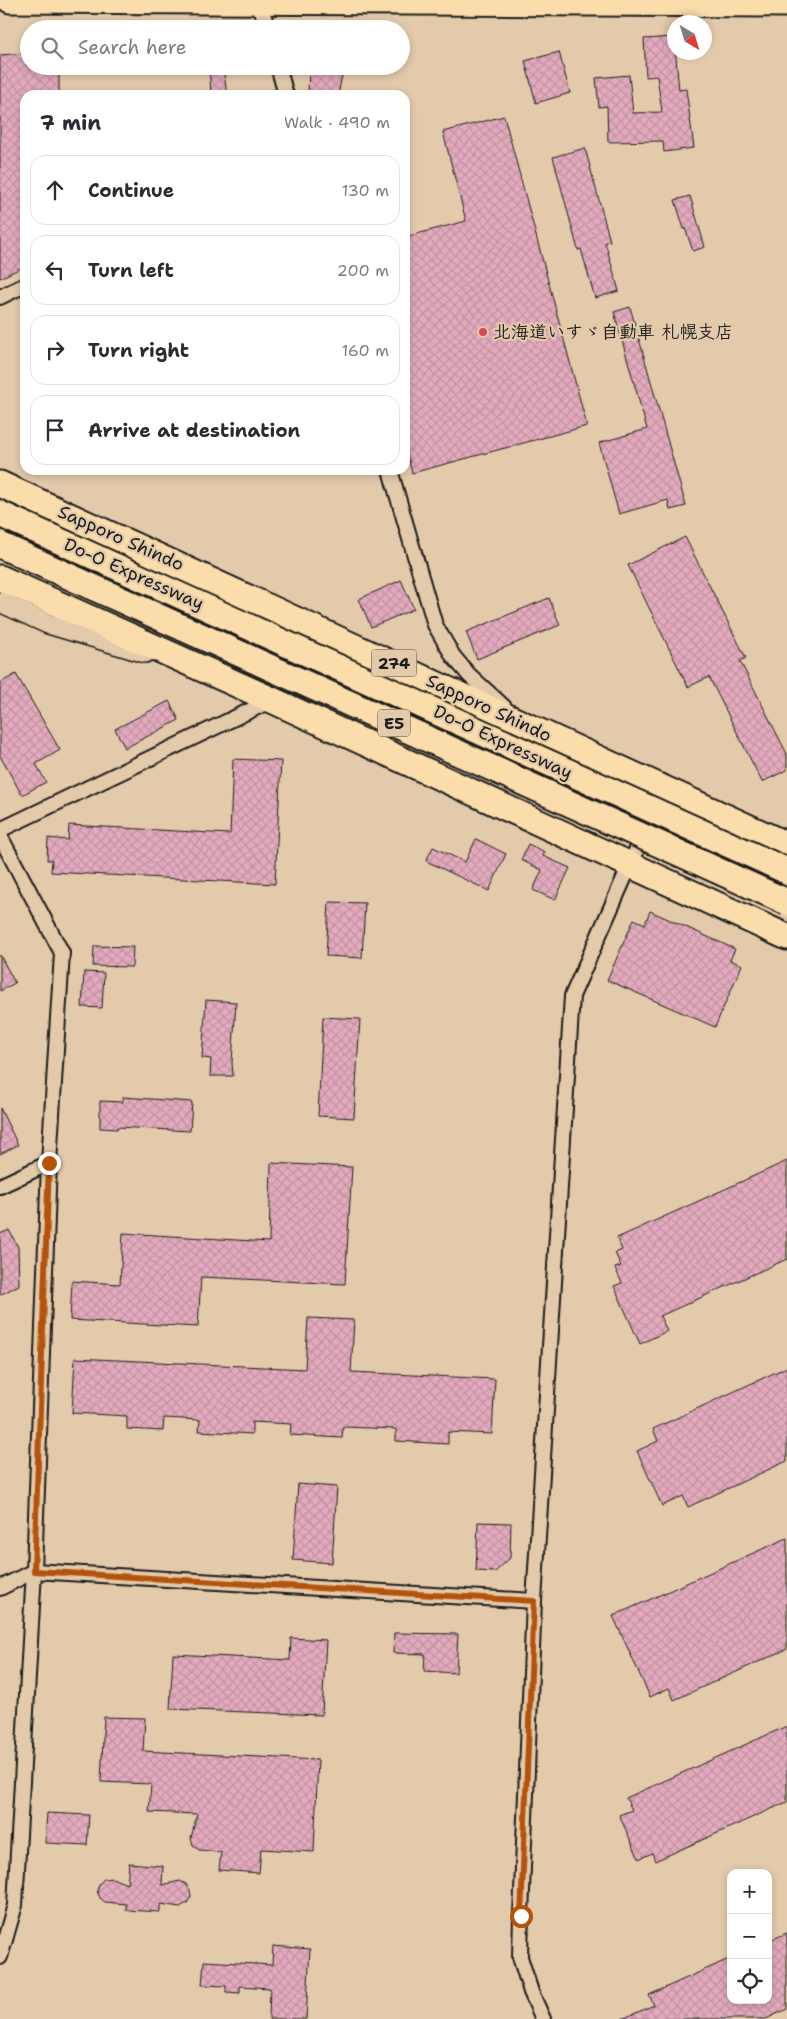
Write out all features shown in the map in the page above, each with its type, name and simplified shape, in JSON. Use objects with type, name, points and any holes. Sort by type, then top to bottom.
[{"type":"highway","points":[[10,0],[787,4]]},
{"type":"highway","name":"Sapporo Shindo","points":[[0,484],[223,584],[664,790],[787,845]]},
{"type":"highway","name":"Do-O Expressway","points":[[0,514],[787,871]]},
{"type":"highway","name":"Do-O Expressway","points":[[0,545],[787,902]]},
{"type":"highway","points":[[0,578],[272,700],[787,937]]},
{"type":"street","points":[[259,2],[265,20]]},
{"type":"street","points":[[280,75],[285,90]]},
{"type":"street","points":[[0,297],[20,287]]},
{"type":"street","points":[[391,475],[436,625],[453,656],[469,675],[520,722]]},
{"type":"street","points":[[0,602],[48,624],[210,673]]},
{"type":"street","points":[[0,830],[272,700]]},
{"type":"street","points":[[543,2019],[531,1992],[520,1957],[534,1601],[572,996],[664,790]]},
{"type":"street","points":[[0,836],[62,953],[49,1163],[34,1571],[15,1905],[0,1957]]},
{"type":"street","points":[[0,1186],[49,1163]]},
{"type":"street","points":[[0,1588],[34,1571],[534,1601]]},
{"type":"building","points":[[667,37],[667,60],[676,60],[679,90],[686,89],[694,148],[664,152],[663,141],[608,142],[607,106],[599,107],[596,78],[629,75],[633,113],[662,112],[657,76],[646,77],[644,39]]},
{"type":"building","points":[[559,52],[570,93],[536,103],[525,61]]},
{"type":"building","points":[[20,53],[20,75],[59,75],[59,90],[20,90],[20,268],[0,278],[0,55]]},
{"type":"building","points":[[210,75],[224,75],[226,90],[211,90]]},
{"type":"building","points":[[309,75],[342,75],[339,90],[308,90]]},
{"type":"building","name":"北海道いすゞ自動車 札幌支店","points":[[504,116],[587,426],[412,473],[410,465],[410,236],[466,221],[443,132]]},
{"type":"building","points":[[585,148],[610,241],[605,242],[619,291],[595,298],[581,249],[578,250],[553,157]]},
{"type":"building","points":[[690,196],[705,247],[693,251],[675,200]]},
{"type":"building","points":[[630,307],[686,506],[670,510],[668,500],[619,514],[599,443],[647,429],[614,312]]},
{"type":"building","points":[[685,537],[746,658],[740,661],[787,754],[787,770],[762,782],[709,677],[688,687],[628,565]]},
{"type":"building","points":[[401,580],[414,609],[371,627],[359,599]]},
{"type":"building","points":[[549,598],[560,625],[477,659],[466,632]]},
{"type":"building","points":[[16,674],[60,750],[36,764],[46,782],[22,795],[0,756],[0,683]]},
{"type":"building","points":[[169,701],[179,720],[125,748],[115,729]]},
{"type":"building","points":[[233,759],[281,761],[275,884],[51,872],[52,860],[47,860],[48,838],[68,840],[69,825],[230,834]]},
{"type":"building","points":[[476,839],[506,854],[489,891],[426,861],[433,847],[465,862]]},
{"type":"building","points":[[528,844],[545,852],[543,856],[570,868],[555,900],[533,890],[542,870],[521,860]]},
{"type":"building","points":[[329,902],[365,903],[362,958],[326,956]]},
{"type":"building","points":[[650,911],[735,949],[730,960],[742,965],[715,1027],[607,980],[634,919],[645,924]]},
{"type":"building","points":[[94,946],[133,947],[132,967],[93,966]]},
{"type":"building","points":[[0,955],[15,983],[0,991]]},
{"type":"building","points":[[84,972],[104,973],[102,1008],[82,1007]]},
{"type":"building","points":[[206,1000],[236,1002],[232,1063],[233,1076],[210,1076],[211,1059],[202,1058]]},
{"type":"building","points":[[323,1017],[360,1019],[354,1118],[318,1116]]},
{"type":"building","points":[[123,1097],[192,1102],[190,1131],[117,1127],[117,1129],[100,1128],[100,1101],[123,1102]]},
{"type":"building","points":[[0,1108],[18,1145],[0,1154]]},
{"type":"building","points":[[787,1161],[787,1259],[660,1316],[667,1331],[640,1344],[614,1286],[622,1283],[615,1268],[621,1266],[615,1253],[622,1250],[617,1238]]},
{"type":"building","points":[[271,1163],[352,1167],[345,1284],[201,1277],[198,1327],[70,1320],[72,1281],[120,1284],[123,1233],[269,1242]]},
{"type":"building","points":[[9,1230],[18,1247],[19,1285],[0,1295],[0,1234]]},
{"type":"building","points":[[308,1318],[354,1320],[351,1372],[495,1379],[492,1434],[448,1432],[448,1444],[396,1441],[396,1429],[343,1427],[342,1438],[290,1435],[291,1424],[252,1422],[252,1434],[199,1431],[200,1420],[164,1418],[163,1431],[127,1429],[127,1416],[72,1413],[75,1358],[305,1369]]},
{"type":"building","points":[[787,1367],[787,1461],[688,1507],[683,1496],[662,1506],[637,1451],[658,1441],[653,1429]]},
{"type":"building","points":[[298,1484],[337,1487],[332,1563],[293,1560]]},
{"type":"building","points":[[478,1522],[511,1523],[510,1558],[495,1572],[476,1571]]},
{"type":"building","points":[[787,1538],[787,1649],[674,1700],[669,1688],[650,1697],[613,1616]]},
{"type":"building","points":[[394,1633],[458,1634],[456,1673],[424,1671],[425,1654],[393,1653]]},
{"type":"building","points":[[291,1638],[326,1640],[322,1715],[170,1709],[173,1654],[290,1660]]},
{"type":"building","points":[[104,1717],[145,1718],[143,1751],[318,1760],[314,1852],[261,1849],[259,1873],[219,1870],[221,1852],[199,1850],[193,1845],[191,1838],[197,1814],[149,1812],[151,1784],[101,1782]]},
{"type":"building","points":[[787,1726],[787,1802],[655,1861],[652,1853],[639,1859],[619,1815],[632,1810],[626,1798]]},
{"type":"building","points":[[47,1813],[89,1815],[87,1845],[45,1843]]},
{"type":"building","points":[[129,1863],[163,1866],[162,1885],[180,1881],[186,1884],[190,1890],[191,1897],[187,1903],[180,1907],[160,1904],[160,1912],[126,1910],[126,1904],[105,1902],[100,1898],[97,1891],[99,1884],[104,1879],[112,1878],[127,1884]]},
{"type":"building","points":[[787,1933],[787,2009],[766,2019],[622,2019],[654,2005],[649,1995],[727,1960],[727,2004],[772,2004],[772,1939]]},
{"type":"building","points":[[273,1946],[310,1949],[306,2019],[269,2019],[270,1988],[240,1986],[240,1993],[226,1992],[226,1986],[202,1985],[204,1961],[272,1965]]},
{"type":"place","name":"北海道いすゞ自動車 札幌支店","points":[[483,332]]},
{"type":"route","points":[[49,1163],[34,1571],[534,1601],[521,1916]]}]
